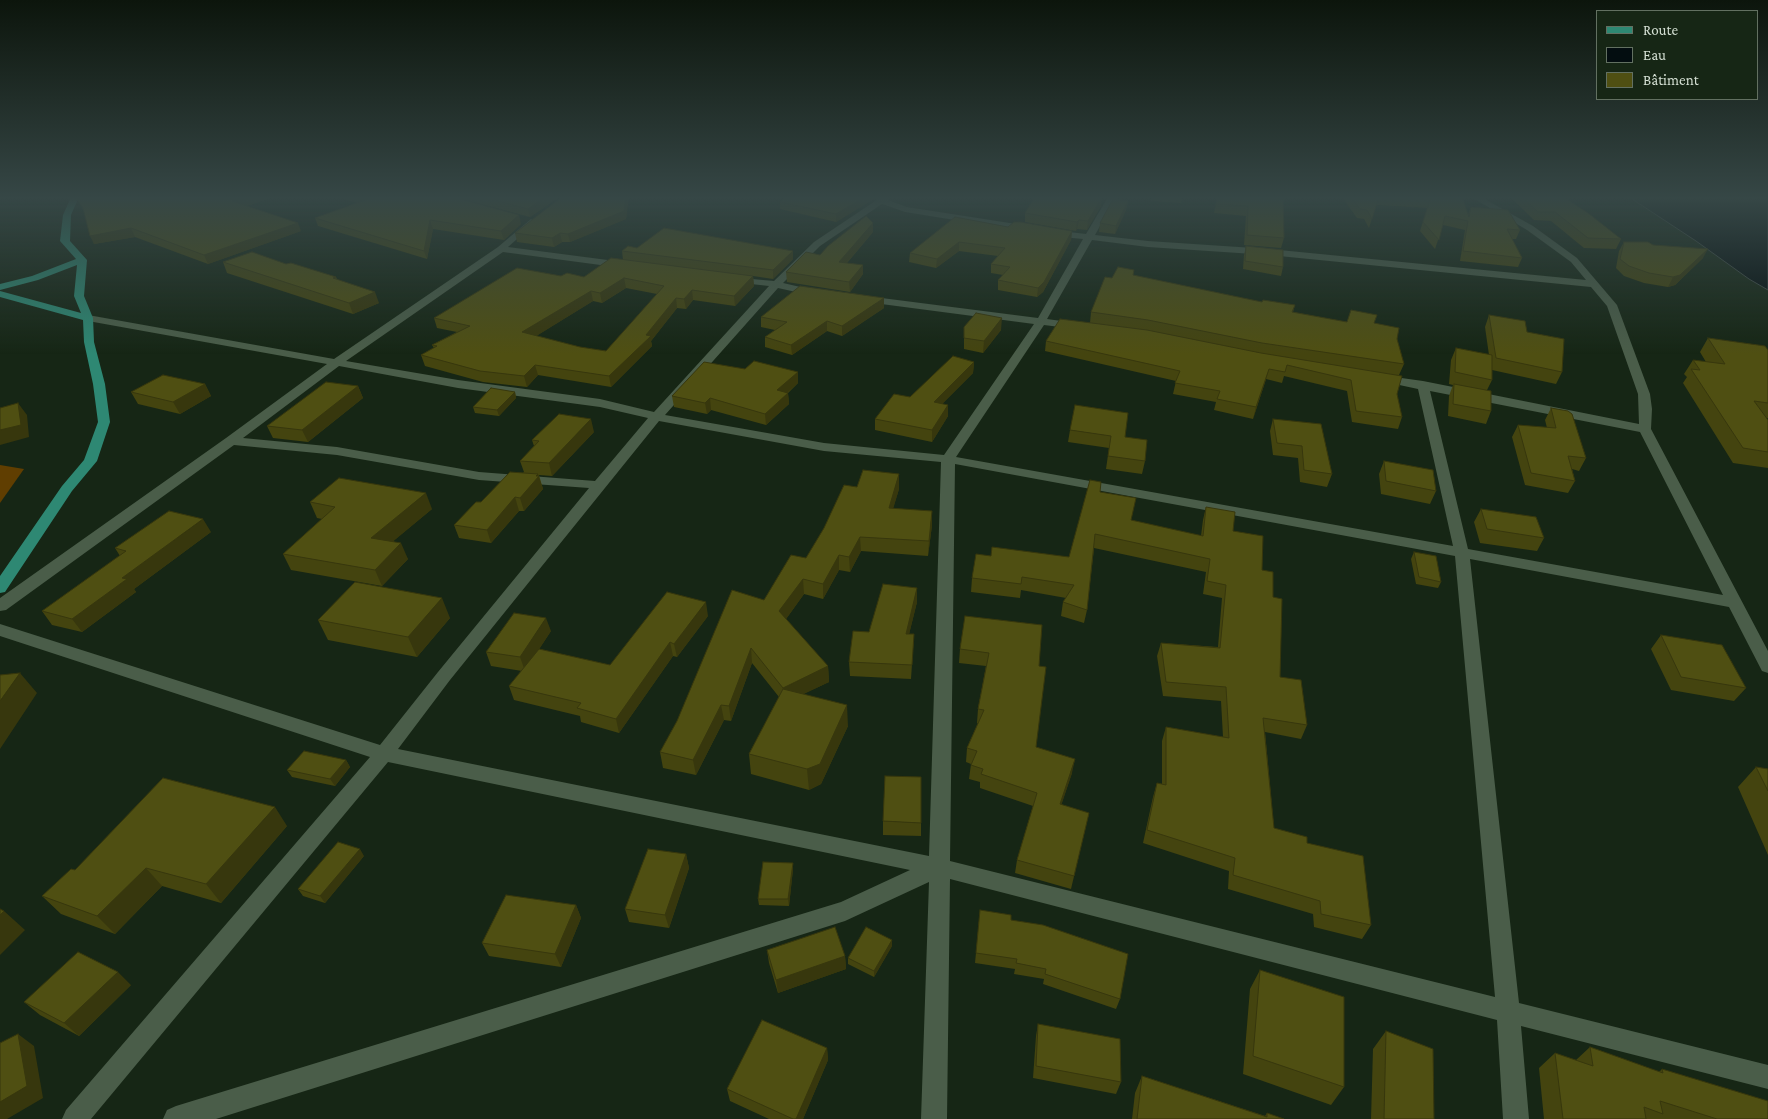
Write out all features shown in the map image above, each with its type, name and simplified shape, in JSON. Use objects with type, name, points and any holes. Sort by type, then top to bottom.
[{"type":"main road","points":[[0,588],[67,490],[90,461],[104,422],[99,384],[89,342],[88,318],[79,296],[82,260],[72,249]]},
{"type":"main road","points":[[0,287],[35,278],[82,260]]},
{"type":"main road","points":[[0,294],[88,318]]},
{"type":"street","points":[[0,606],[231,441],[337,362],[499,249]]},
{"type":"street","points":[[510,249],[634,266]]},
{"type":"street","points":[[75,1119],[384,754],[599,485],[776,284],[812,249]]},
{"type":"street","points":[[934,1119],[948,459],[1041,321],[1081,249]]},
{"type":"street","points":[[1233,249],[1596,284]]},
{"type":"street","points":[[1559,249],[1574,260],[1612,305],[1644,394],[1646,409],[1645,429],[1768,667]]},
{"type":"street","points":[[719,277],[776,284],[796,290],[824,294]]},
{"type":"street","points":[[852,298],[1088,328]]},
{"type":"street","points":[[88,318],[458,384],[600,402],[658,417],[824,446],[948,459],[1736,604]]},
{"type":"street","points":[[1364,376],[1422,385],[1645,429]]},
{"type":"street","points":[[1422,385],[1462,554],[1508,1013],[1516,1119]]},
{"type":"street","points":[[231,441],[337,451],[479,476],[599,485]]},
{"type":"street","points":[[0,630],[384,754],[938,867],[1508,1013],[1768,1077]]},
{"type":"street","points":[[176,1119],[845,911],[938,867]]},
{"type":"shaded area","points":[[0,465],[24,469],[0,503]]},
{"type":"water","points":[[1707,249],[1768,249],[1768,290]]},
{"type":"building","points":[[188,249],[221,249],[204,255]]},
{"type":"building","points":[[624,249],[783,249],[793,251],[773,270],[622,251]]},
{"type":"building","points":[[825,249],[850,249],[839,262],[863,265],[849,282],[786,272],[806,252],[820,255]]},
{"type":"building","points":[[915,249],[950,249],[937,259],[910,253]]},
{"type":"building","points":[[1004,249],[1062,249],[1044,282],[1038,288],[998,280],[1010,267],[991,264]]},
{"type":"building","points":[[1246,249],[1283,250],[1283,267],[1245,261]]},
{"type":"building","points":[[1463,249],[1517,249],[1522,258],[1463,251]]},
{"type":"building","points":[[1622,249],[1708,249],[1680,275],[1673,277],[1649,273],[1629,266],[1620,259]]},
{"type":"building","points":[[252,252],[286,264],[291,263],[336,277],[333,278],[375,292],[349,303],[223,262]]},
{"type":"building","points":[[611,258],[753,276],[734,296],[692,290],[684,299],[676,298],[646,335],[651,336],[609,376],[535,365],[524,376],[480,371],[421,355],[437,346],[432,345],[470,326],[434,318],[517,268],[561,276],[567,273],[584,277]],"holes":[[[624,278],[664,286],[606,351],[580,347],[522,332],[591,291],[600,293]]]},
{"type":"building","points":[[1118,267],[1134,270],[1133,275],[1262,302],[1263,300],[1295,305],[1292,312],[1347,322],[1351,310],[1377,315],[1374,323],[1399,328],[1397,339],[1404,364],[1262,343],[1148,320],[1091,312],[1105,277],[1112,278]]},
{"type":"building","points":[[800,286],[884,298],[842,326],[827,321],[791,345],[765,337],[787,322],[761,317]]},
{"type":"building","points":[[976,313],[1002,318],[984,341],[964,338],[964,327]]},
{"type":"building","points":[[1489,315],[1525,321],[1527,332],[1564,339],[1562,372],[1496,358]]},
{"type":"building","points":[[1060,319],[1147,330],[1261,353],[1402,376],[1397,394],[1402,417],[1356,411],[1351,380],[1287,365],[1285,372],[1269,369],[1256,407],[1217,399],[1220,391],[1175,383],[1180,371],[1046,341]]},
{"type":"building","points":[[1708,338],[1765,346],[1768,350],[1768,403],[1754,401],[1768,420],[1768,452],[1743,448],[1691,369],[1700,370],[1693,360],[1725,364]]},
{"type":"building","points":[[1456,348],[1492,355],[1492,380],[1455,372]]},
{"type":"building","points":[[953,356],[974,362],[934,402],[948,405],[932,430],[875,419],[894,394],[910,397]]},
{"type":"building","points":[[754,361],[798,372],[777,390],[788,393],[765,414],[710,398],[705,403],[672,396],[704,362],[745,369]]},
{"type":"building","points":[[163,375],[205,384],[173,402],[131,392]]},
{"type":"building","points":[[326,382],[358,386],[302,430],[267,426]]},
{"type":"building","points":[[1454,384],[1491,391],[1491,411],[1453,404]]},
{"type":"building","points":[[491,388],[515,392],[497,410],[473,407]]},
{"type":"building","points":[[18,403],[21,425],[0,430],[0,408]]},
{"type":"building","points":[[1075,405],[1128,413],[1125,437],[1147,440],[1145,461],[1108,456],[1111,436],[1070,430]]},
{"type":"building","points":[[1551,408],[1568,411],[1572,414],[1586,458],[1568,456],[1575,481],[1531,473],[1518,425],[1556,428]]},
{"type":"building","points":[[559,414],[591,419],[549,463],[520,461],[539,441],[532,440]]},
{"type":"building","points":[[1273,419],[1321,424],[1332,474],[1304,470],[1302,446],[1277,443]]},
{"type":"building","points":[[1384,461],[1433,470],[1436,491],[1386,481]]},
{"type":"building","points":[[863,470],[899,474],[889,508],[932,511],[929,541],[860,537],[849,557],[839,555],[823,584],[803,579],[779,611],[828,666],[783,688],[751,648],[729,706],[721,705],[693,760],[660,752],[677,721],[732,590],[764,600],[791,555],[806,558],[824,528],[844,485],[857,487]]},
{"type":"building","points":[[510,472],[538,474],[536,476],[539,476],[520,498],[515,497],[487,530],[454,525],[476,502],[481,502]]},
{"type":"building","points":[[339,478],[426,493],[371,538],[401,543],[375,570],[283,554],[335,507],[310,502]]},
{"type":"building","points":[[1090,480],[1101,482],[1100,492],[1136,498],[1131,520],[1203,536],[1206,507],[1235,512],[1233,531],[1263,536],[1262,570],[1273,572],[1273,597],[1282,599],[1280,677],[1301,680],[1307,725],[1263,718],[1274,828],[1307,837],[1307,843],[1363,856],[1371,925],[1321,914],[1320,901],[1233,875],[1235,858],[1147,830],[1157,783],[1166,785],[1166,727],[1229,738],[1226,687],[1166,682],[1161,643],[1220,648],[1226,585],[1207,581],[1210,559],[1095,534],[1087,610],[1063,602],[1074,585],[1022,577],[1021,584],[972,578],[976,554],[991,556],[992,547],[1069,557]]},
{"type":"building","points":[[1481,509],[1536,517],[1544,538],[1487,529]]},
{"type":"building","points":[[169,511],[203,519],[122,578],[127,579],[72,619],[42,611],[126,551],[115,548]]},
{"type":"building","points":[[1414,552],[1436,556],[1441,582],[1419,577]]},
{"type":"building","points":[[355,582],[442,598],[408,637],[318,620]]},
{"type":"building","points":[[883,584],[917,588],[906,634],[914,634],[912,665],[849,662],[853,631],[869,632]]},
{"type":"building","points":[[667,592],[706,602],[674,644],[670,642],[616,719],[577,708],[581,703],[509,686],[539,649],[610,665]]},
{"type":"building","points":[[514,613],[546,618],[520,657],[486,652]]},
{"type":"building","points":[[965,616],[1042,625],[1039,666],[1046,667],[1036,747],[1075,759],[1060,804],[1089,813],[1074,876],[1017,860],[1037,793],[981,774],[983,769],[971,765],[977,751],[967,748],[984,710],[978,709],[989,653],[960,649]]},
{"type":"building","points":[[1661,635],[1722,645],[1746,688],[1681,677]]},
{"type":"building","points":[[20,673],[0,701],[0,675]]},
{"type":"building","points":[[783,689],[847,705],[820,764],[807,769],[749,754]]},
{"type":"building","points":[[304,751],[346,760],[330,779],[287,770]]},
{"type":"building","points":[[1756,767],[1768,769],[1768,791]]},
{"type":"building","points":[[885,776],[921,777],[921,823],[883,821]]},
{"type":"building","points":[[163,778],[275,807],[206,884],[146,868],[97,916],[42,896],[71,869],[75,870]]},
{"type":"building","points":[[338,842],[360,849],[320,896],[298,889]]},
{"type":"building","points":[[648,849],[686,854],[665,915],[625,909]]},
{"type":"building","points":[[763,862],[793,863],[788,899],[758,899]]},
{"type":"building","points":[[506,895],[576,905],[555,954],[482,943]]},
{"type":"building","points":[[980,910],[1011,915],[1011,920],[1043,925],[1128,954],[1120,999],[1045,974],[1046,969],[1016,963],[1017,959],[976,953]]},
{"type":"building","points":[[835,927],[845,956],[776,980],[767,950]]},
{"type":"building","points":[[866,927],[892,940],[874,971],[848,958]]},
{"type":"building","points":[[78,952],[118,972],[64,1023],[24,1002]]},
{"type":"building","points":[[1260,970],[1344,997],[1344,1087],[1253,1056]]},
{"type":"building","points":[[762,1020],[827,1048],[796,1119],[727,1089]]},
{"type":"building","points":[[1038,1024],[1120,1039],[1121,1082],[1036,1066]]},
{"type":"building","points":[[1386,1031],[1433,1049],[1434,1119],[1384,1119]]},
{"type":"building","points":[[18,1034],[27,1086],[0,1102],[0,1043]]},
{"type":"building","points":[[1590,1047],[1663,1073],[1662,1069],[1768,1101],[1768,1119],[1717,1119],[1660,1101],[1663,1114],[1644,1107],[1646,1119],[1563,1119],[1555,1053],[1593,1066]]},
{"type":"building","points":[[1142,1076],[1267,1117],[1267,1113],[1284,1119],[1137,1119]]}]
